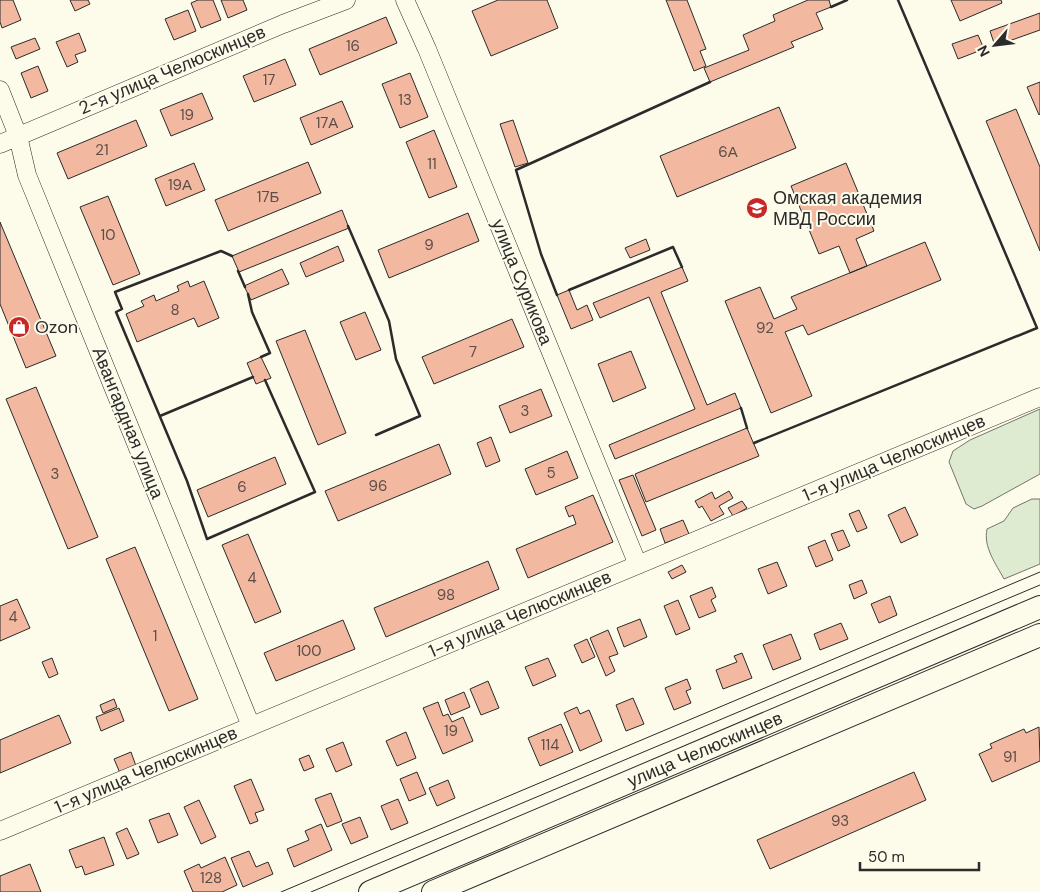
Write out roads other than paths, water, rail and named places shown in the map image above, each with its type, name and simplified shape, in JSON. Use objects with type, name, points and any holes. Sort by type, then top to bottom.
[{"type":"main road","name":"улица Челюскинцев","points":[[370,892],[1040,607]]},
{"type":"main road","points":[[1009,620],[1020,644]]},
{"type":"main road","name":"улица Челюскинцев","points":[[433,892],[1040,635]]},
{"type":"main road","points":[[906,664],[916,688]]},
{"type":"main road","points":[[655,770],[666,794]]},
{"type":"street","name":"2-я улица Челюскинцев","points":[[0,144],[274,28],[346,0]]},
{"type":"street","name":"улица Сурикова","points":[[405,0],[427,49],[638,565]]},
{"type":"street","name":"Авангардная улица","points":[[0,90],[18,136],[27,175],[251,726]]},
{"type":"street","name":"1-я улица Челюскинцев","points":[[0,831],[1040,397]]},
{"type":"tram line","points":[[281,892],[1040,572]]},
{"type":"tram line","points":[[311,892],[1040,585]]},
{"type":"place","name":"Омская академия МВД России","points":[[757,208]]},
{"type":"place","name":"Ozon","points":[[19,327]]}]
